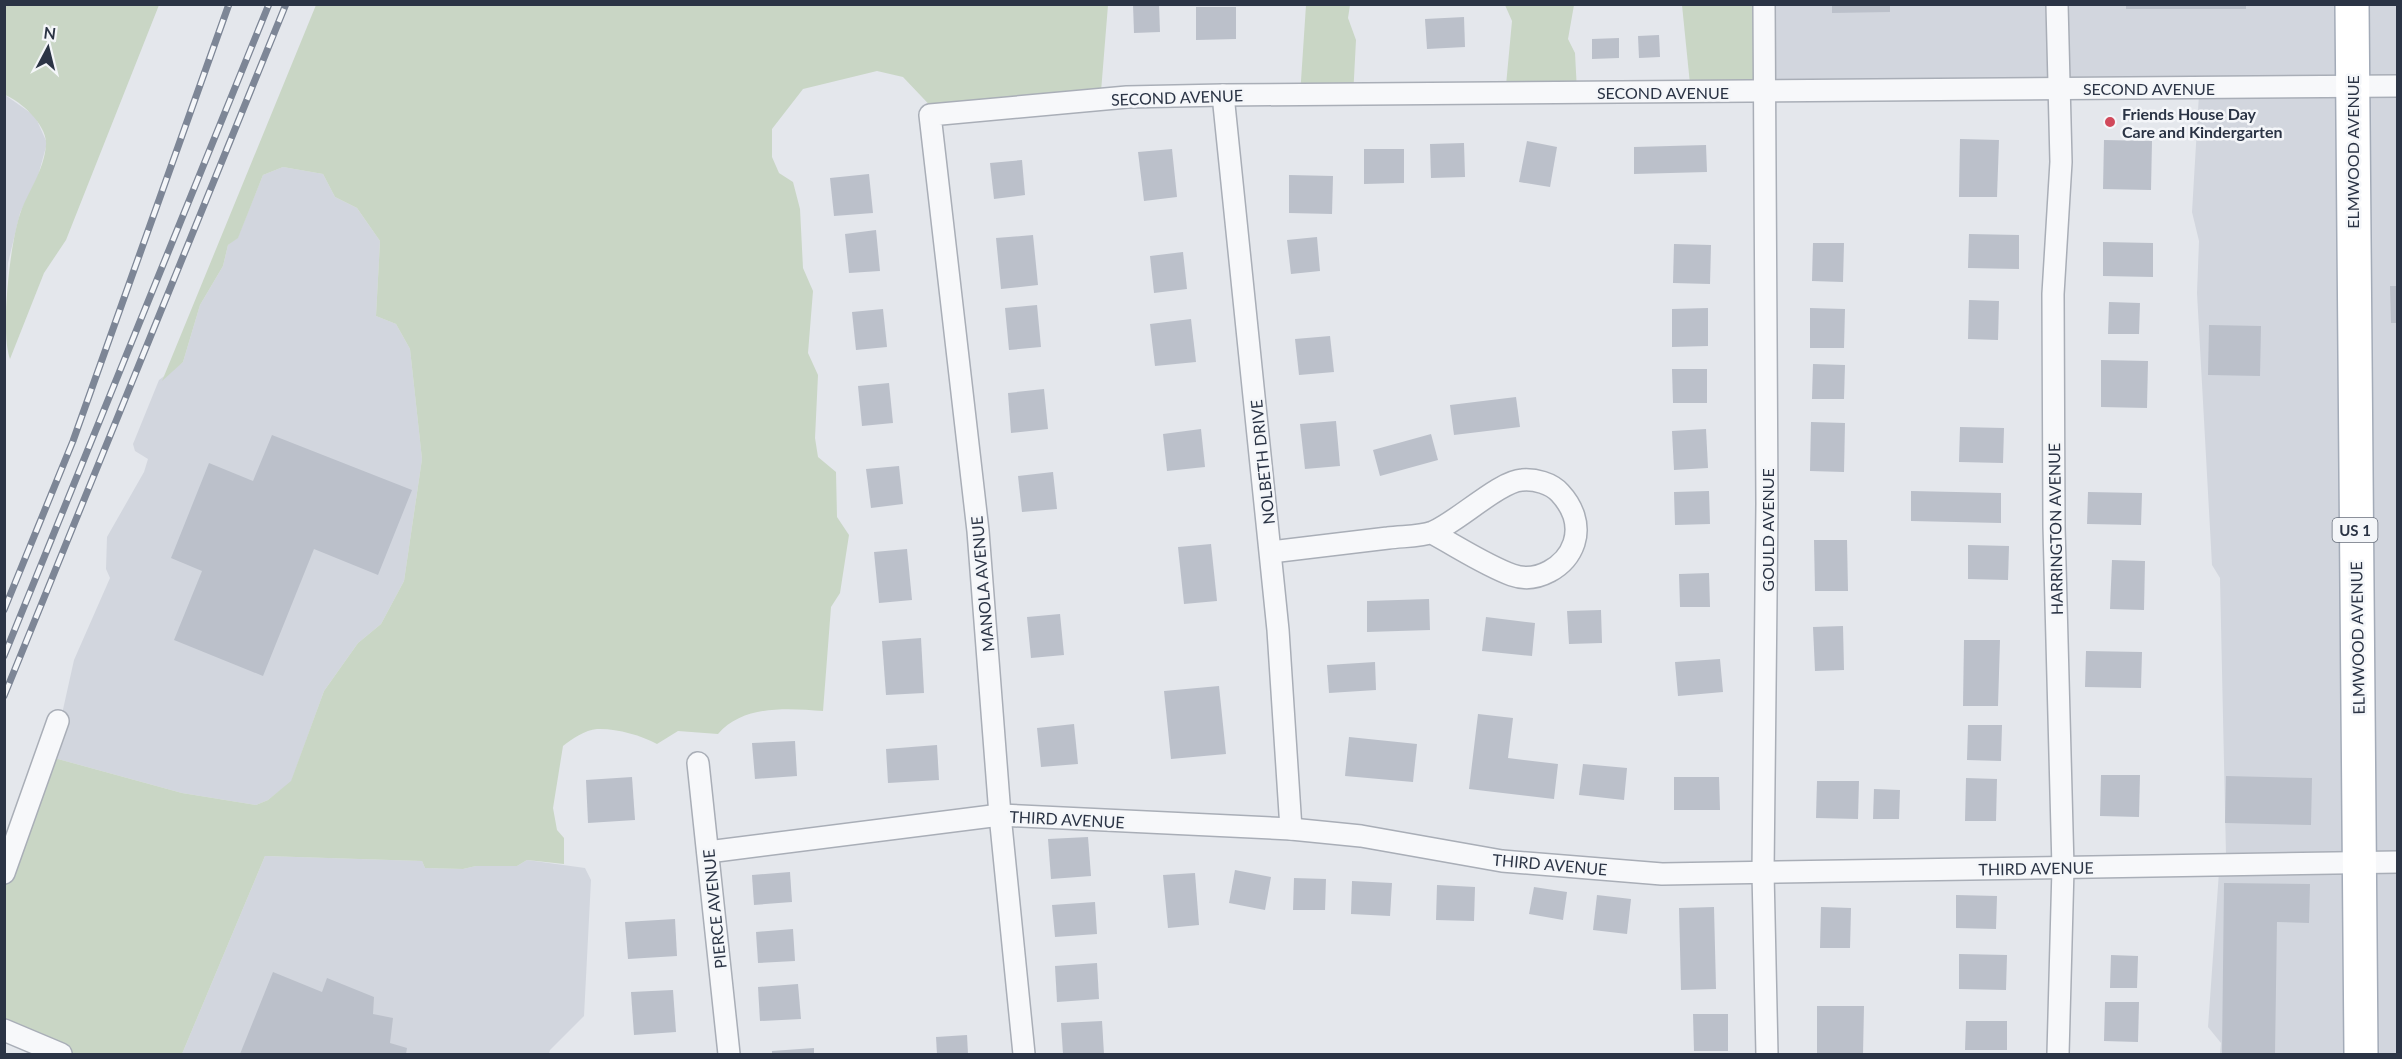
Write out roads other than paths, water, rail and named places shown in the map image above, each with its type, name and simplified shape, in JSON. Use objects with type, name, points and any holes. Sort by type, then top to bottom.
[{"type":"main road","name":"ELMWOOD AVENUE","points":[[2352,4],[2361,1054]]},
{"type":"street","name":"GOULD AVENUE","points":[[1764,4],[1767,504],[1762,872],[1767,1054]]},
{"type":"street","name":"HARRINGTON AVENUE","points":[[2057,4],[2061,162],[2053,294],[2054,527],[2063,868],[2058,1054]]},
{"type":"street","name":"SECOND AVENUE","points":[[930,115],[1116,98],[1223,95],[2397,86]]},
{"type":"street","name":"NOLBETH DRIVE","points":[[1223,95],[1271,552],[1291,829]]},
{"type":"street","name":"MANOLA AVENUE","points":[[930,115],[978,531],[1000,815],[1024,1054]]},
{"type":"street","points":[[1271,552],[1432,533],[1503,486],[1521,480],[1540,481],[1557,490],[1570,505],[1576,523],[1574,542],[1566,559],[1551,571],[1533,577],[1514,576],[1432,533]]},
{"type":"street","points":[[4,873],[58,721]]},
{"type":"street","name":"PIERCE AVENUE","points":[[698,763],[729,1054]]},
{"type":"street","name":"THIRD AVENUE","points":[[708,852],[1000,815],[1291,829],[1362,836],[1502,861],[1662,874],[2397,862]]},
{"type":"street","points":[[4,1030],[61,1054]]},
{"type":"railway","points":[[4,610],[73,441],[229,4]]},
{"type":"railway","points":[[4,656],[269,4]]},
{"type":"railway","points":[[4,696],[286,4]]},
{"type":"place","name":"Friends House Day Care and Kindergarten","points":[[2110,122]]}]
